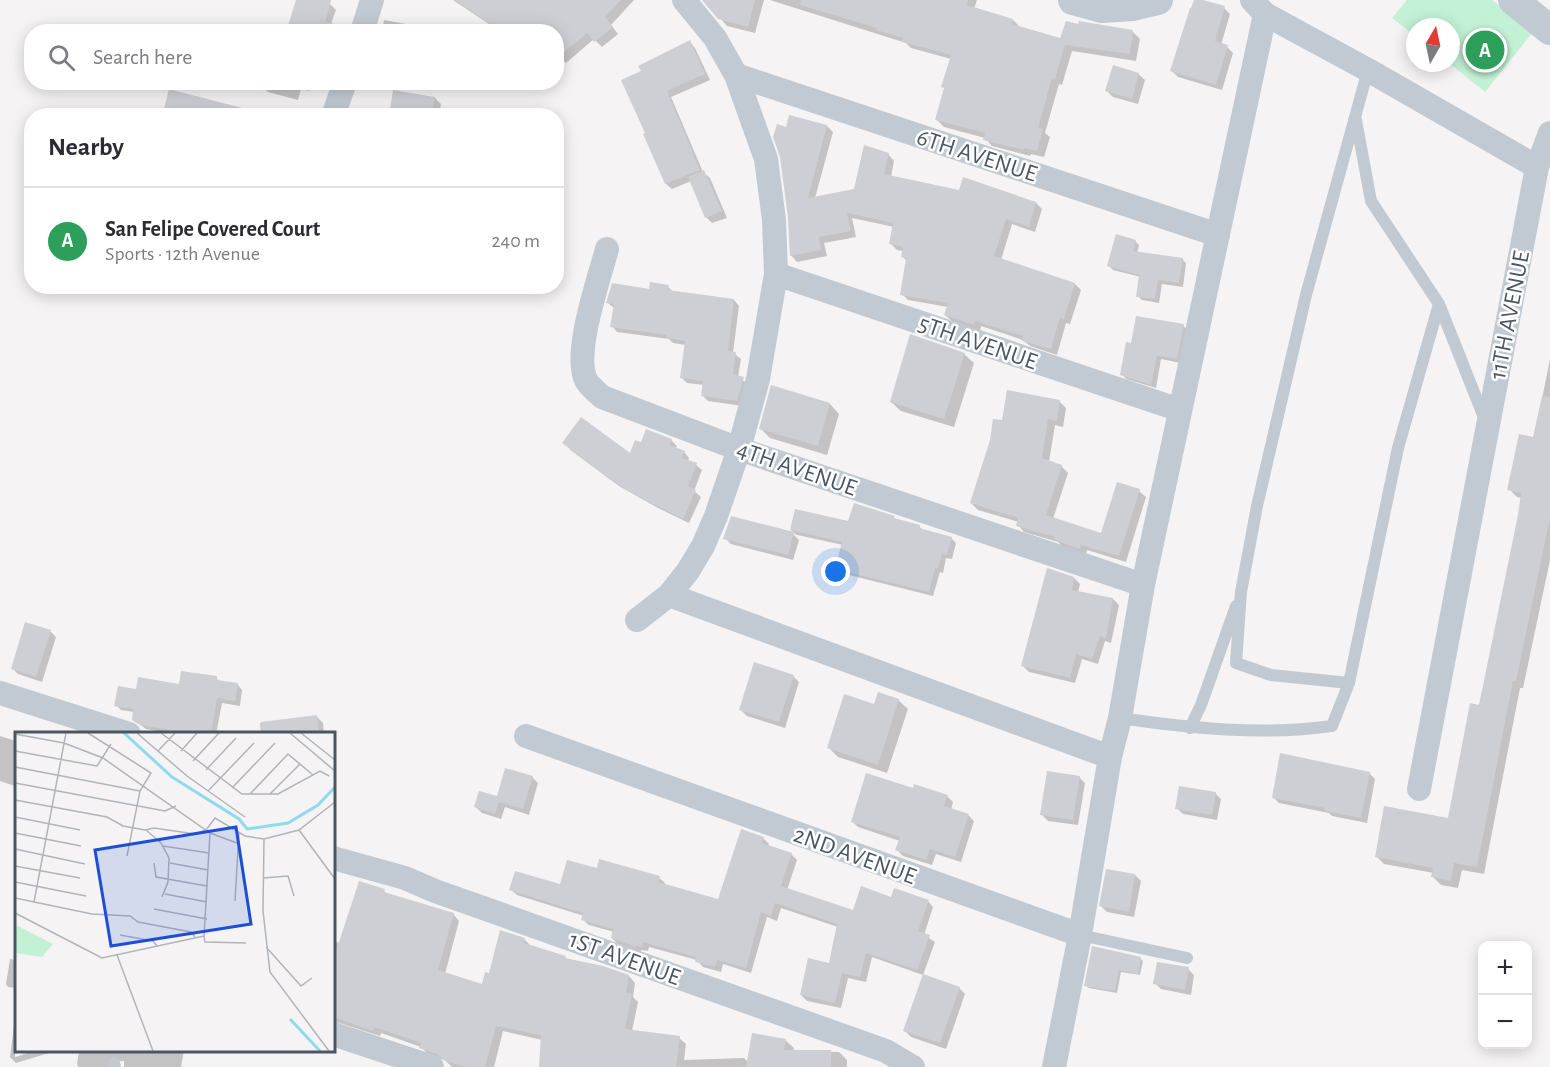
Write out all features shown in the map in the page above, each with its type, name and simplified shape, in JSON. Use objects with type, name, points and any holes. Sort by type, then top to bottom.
[{"type":"street","points":[[364,24],[372,0]]},
{"type":"street","points":[[637,620],[669,595],[688,571],[703,546],[719,507],[759,379],[776,274],[774,220],[766,159],[736,75],[715,39],[684,0]]},
{"type":"street","points":[[1073,0],[1102,8],[1133,6],[1158,0]]},
{"type":"street","points":[[1513,0],[1550,30]]},
{"type":"street","points":[[1054,1067],[1143,585],[1218,235],[1258,7],[1537,167]]},
{"type":"street","name":"6TH AVENUE","points":[[736,75],[1218,235]]},
{"type":"street","points":[[336,108],[342,90]]},
{"type":"street","name":"11TH AVENUE","points":[[1419,789],[1537,167],[1550,133]]},
{"type":"street","name":"4TH AVENUE","points":[[607,249],[584,335],[581,363],[586,381],[602,397],[739,448],[1143,585]]},
{"type":"street","name":"5TH AVENUE","points":[[776,274],[1180,410]]},
{"type":"street","points":[[669,595],[1110,757]]},
{"type":"street","points":[[0,693],[123,732]]},
{"type":"street","name":"2ND AVENUE","points":[[526,736],[1080,935]]},
{"type":"street","name":"1ST AVENUE","points":[[334,858],[405,878],[435,891],[886,1051],[913,1067]]},
{"type":"street","points":[[334,1034],[432,1067]]},
{"type":"lane","points":[[1349,683],[1271,675],[1236,663],[1241,592],[1257,506],[1304,306],[1368,70]]},
{"type":"lane","points":[[1355,116],[1371,201],[1439,304],[1487,428]]},
{"type":"lane","points":[[1120,718],[1190,728],[1300,731],[1332,726],[1349,683],[1398,448],[1439,304]]},
{"type":"lane","points":[[1190,728],[1201,705],[1241,592]]},
{"type":"lane","name":"2ND AVENUE","points":[[1080,935],[1187,958]]},
{"type":"green space","points":[[1407,0],[1492,0],[1533,32],[1485,92],[1460,72],[1460,18],[1406,18],[1406,29],[1392,18]]},
{"type":"building","points":[[296,0],[331,0],[324,21],[334,24],[288,24]]},
{"type":"building","points":[[455,0],[621,0],[605,17],[613,27],[594,42],[587,33],[564,52],[564,24],[490,24]]},
{"type":"building","points":[[702,0],[755,0],[748,27],[718,19]]},
{"type":"building","points":[[801,0],[968,0],[967,5],[1013,19],[1012,24],[1060,38],[1066,21],[1133,30],[1130,54],[1065,45],[1055,79],[1052,78],[1038,128],[1043,129],[1037,151],[1024,148],[1023,150],[983,140],[985,133],[935,120],[944,88],[941,87],[951,55],[902,42],[903,38],[876,30],[877,28],[800,5]]},
{"type":"building","points":[[1194,0],[1225,6],[1215,41],[1228,45],[1216,85],[1170,71]]},
{"type":"building","points":[[690,40],[705,74],[667,91],[700,170],[665,184],[621,80],[641,71],[638,66]]},
{"type":"building","points":[[1113,65],[1139,73],[1132,99],[1105,91]]},
{"type":"building","points":[[169,90],[173,90],[242,108],[164,108]]},
{"type":"building","points":[[393,90],[435,97],[433,108],[390,108]]},
{"type":"building","points":[[789,115],[827,125],[808,198],[854,189],[864,145],[889,153],[884,174],[959,190],[963,177],[1036,202],[1029,227],[1006,219],[994,256],[1075,283],[1064,319],[1060,318],[1051,349],[1022,341],[1023,336],[975,321],[974,325],[944,315],[948,303],[900,295],[906,258],[901,257],[903,247],[889,244],[893,223],[847,213],[851,231],[819,237],[821,250],[790,256],[788,218],[780,157],[773,137],[777,124],[786,127]]},
{"type":"building","points":[[704,170],[722,211],[705,218],[688,177]]},
{"type":"building","points":[[1116,234],[1136,240],[1133,251],[1183,258],[1179,283],[1158,280],[1155,299],[1136,297],[1139,275],[1107,266]]},
{"type":"building","points":[[650,282],[669,285],[668,290],[734,299],[728,351],[736,352],[733,374],[744,377],[737,401],[701,396],[703,381],[680,378],[685,341],[666,338],[666,335],[610,327],[614,304],[606,303],[612,283],[649,289]]},
{"type":"building","points":[[1136,316],[1184,324],[1177,359],[1157,356],[1151,385],[1120,375],[1126,342],[1131,343]]},
{"type":"building","points":[[910,334],[965,353],[944,419],[890,402]]},
{"type":"building","points":[[771,385],[830,403],[818,446],[759,429]]},
{"type":"building","points":[[1007,390],[1060,400],[1057,421],[1048,419],[1042,458],[1062,465],[1046,515],[1101,533],[1117,482],[1140,489],[1119,556],[1081,545],[1080,549],[1054,540],[1055,537],[1016,526],[1018,518],[970,503],[990,440],[993,419],[1002,420]]},
{"type":"building","points":[[1542,396],[1550,397],[1550,518],[1516,681],[1513,681],[1477,867],[1454,863],[1451,881],[1431,877],[1433,868],[1375,857],[1384,806],[1448,818],[1470,703],[1479,705],[1518,515],[1521,493],[1507,490],[1519,434],[1533,437]]},
{"type":"building","points":[[581,417],[630,453],[635,440],[641,442],[646,429],[672,439],[669,445],[685,451],[682,458],[697,463],[688,486],[696,490],[683,519],[612,481],[562,443]]},
{"type":"building","points":[[854,503],[920,525],[919,528],[952,537],[947,555],[942,554],[938,569],[935,568],[929,592],[835,569],[842,542],[790,530],[795,509],[848,521]]},
{"type":"building","points":[[731,516],[794,532],[788,555],[723,539]]},
{"type":"building","points":[[1047,568],[1074,577],[1072,590],[1113,598],[1106,638],[1100,636],[1092,659],[1076,654],[1070,678],[1021,666]]},
{"type":"building","points":[[25,622],[51,630],[36,677],[11,669]]},
{"type":"building","points":[[754,662],[794,675],[779,722],[739,710]]},
{"type":"building","points":[[181,671],[217,676],[217,680],[238,683],[235,701],[217,698],[211,732],[170,732],[170,730],[140,725],[132,720],[133,709],[114,706],[118,686],[136,689],[138,677],[179,684]]},
{"type":"building","points":[[878,692],[899,699],[878,765],[827,748],[844,694],[874,704]]},
{"type":"building","points":[[317,715],[319,732],[262,732],[261,722]]},
{"type":"building","points":[[1280,753],[1370,772],[1361,818],[1325,811],[1325,808],[1272,798]]},
{"type":"building","points":[[505,768],[533,776],[523,809],[499,802],[495,814],[474,807],[479,791],[497,796]]},
{"type":"building","points":[[1047,771],[1080,776],[1073,820],[1040,815]]},
{"type":"building","points":[[866,773],[913,788],[914,784],[948,795],[944,806],[969,814],[955,857],[930,849],[926,860],[895,850],[900,837],[851,822]]},
{"type":"building","points":[[1179,786],[1216,792],[1212,815],[1175,809]]},
{"type":"building","points":[[741,829],[764,837],[762,843],[792,853],[781,886],[853,910],[861,886],[891,897],[894,888],[929,900],[918,931],[930,935],[917,970],[866,953],[860,977],[842,973],[835,1003],[800,995],[808,958],[829,963],[837,924],[775,903],[771,916],[761,912],[746,968],[717,960],[715,967],[695,962],[696,957],[643,942],[642,947],[636,945],[635,947],[611,938],[613,929],[581,920],[583,913],[509,890],[515,871],[560,884],[567,860],[597,868],[599,859],[660,876],[658,882],[718,899]]},
{"type":"building","points":[[1106,869],[1135,874],[1129,912],[1099,906]]},
{"type":"building","points":[[359,881],[385,889],[384,892],[454,913],[438,970],[482,984],[485,972],[489,973],[500,930],[525,938],[524,943],[566,956],[565,958],[603,966],[629,975],[626,993],[632,994],[625,1029],[680,1036],[676,1067],[539,1067],[541,1035],[496,1026],[485,1067],[466,1067],[445,1061],[437,1054],[419,1048],[421,1043],[374,1027],[373,1031],[334,1017],[334,946],[337,948]]},
{"type":"building","points":[[1092,946],[1141,957],[1138,974],[1119,970],[1115,991],[1084,986]]},
{"type":"building","points":[[1157,962],[1189,967],[1185,990],[1153,984]]},
{"type":"building","points":[[923,974],[960,987],[940,1043],[903,1031]]},
{"type":"building","points":[[752,1033],[786,1039],[784,1050],[831,1050],[831,1067],[746,1067]]},
{"type":"place","name":"San Felipe Covered Court","points":[[1485,50]]}]
